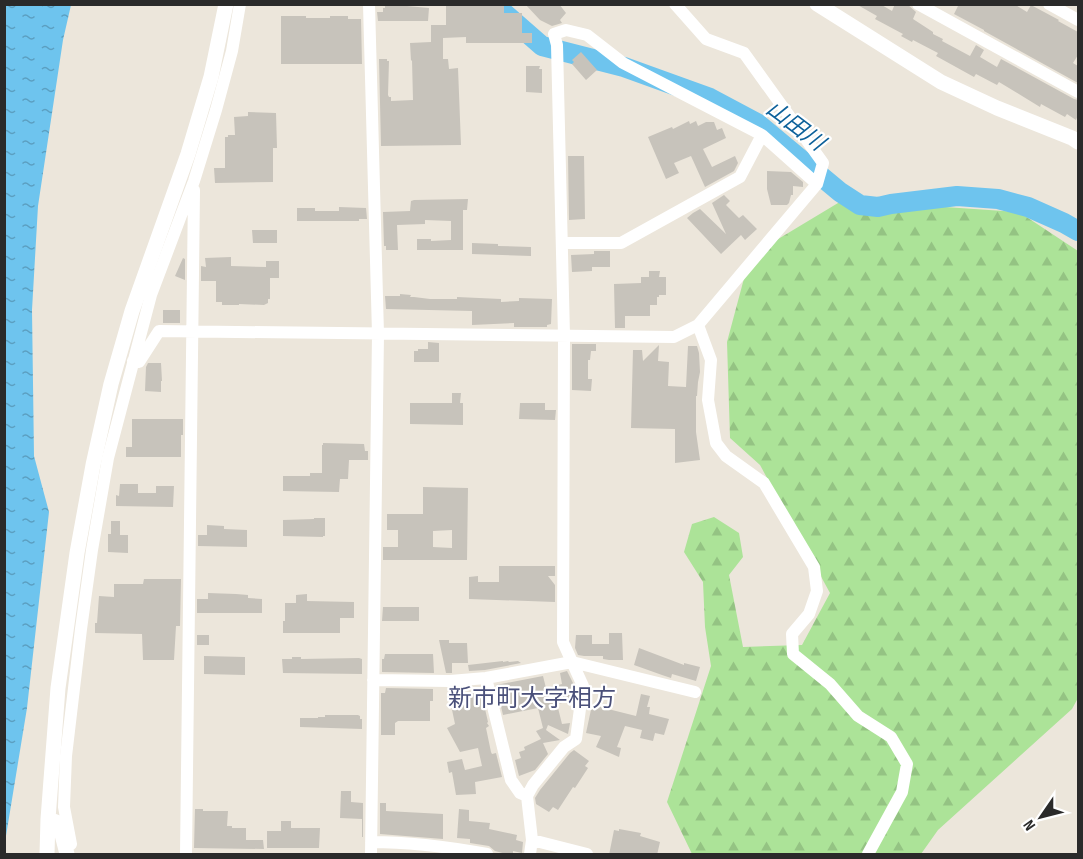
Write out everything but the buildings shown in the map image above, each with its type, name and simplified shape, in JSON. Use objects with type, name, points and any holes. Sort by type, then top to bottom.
[{"type":"street","points":[[47,855],[58,688],[77,554],[93,465],[111,384],[132,311],[188,154],[211,77],[226,4]]},
{"type":"street","points":[[74,855],[64,807],[66,756],[92,550],[108,458],[151,295],[194,181],[216,110],[232,51],[240,4]]},
{"type":"street","points":[[369,4],[378,333],[371,848],[406,842],[487,855]]},
{"type":"street","points":[[133,361],[139,362],[159,331],[674,337],[698,325],[817,184],[823,163],[744,53],[706,39],[675,4]]},
{"type":"street","points":[[818,4],[940,82],[1078,142]]},
{"type":"street","points":[[918,4],[1078,92]]},
{"type":"street","points":[[1049,4],[1078,20]]},
{"type":"street","points":[[530,855],[532,840],[527,796],[533,785],[564,747],[576,739],[583,686],[563,642],[564,336],[557,45],[554,34],[566,30],[587,35],[623,63],[762,135],[817,184]]},
{"type":"street","points":[[562,243],[621,243],[740,177],[762,135]]},
{"type":"street","points":[[186,855],[194,181]]},
{"type":"street","points":[[698,325],[711,360],[708,400],[716,443],[726,456],[764,483],[814,567],[817,591],[809,614],[792,634],[794,654],[830,684],[858,716],[891,737],[907,764],[902,792],[868,855]]},
{"type":"street","points":[[374,680],[450,681],[486,678],[572,662],[695,692]]},
{"type":"street","points":[[486,678],[511,780],[520,793],[527,796]]},
{"type":"street","points":[[48,819],[59,823],[67,855]]},
{"type":"street","points":[[532,840],[587,855]]},
{"type":"green space","points":[[843,200],[1019,212],[1078,251],[1078,698],[1072,709],[938,830],[921,854],[692,854],[667,802],[711,666],[705,627],[703,582],[684,552],[692,524],[714,517],[739,533],[743,557],[729,575],[743,647],[802,645],[830,593],[760,465],[730,438],[727,342],[750,256]]},
{"type":"water","points":[[5,4],[71,5],[63,40],[38,206],[32,310],[34,456],[49,512],[27,708],[5,842]]},
{"type":"waterway","name":"山田川","points":[[494,4],[542,46],[624,67],[710,98],[757,123],[840,192],[860,205],[878,207],[957,196],[998,199],[1028,207],[1078,231]]},
{"type":"district","name":"新市町大字相方","points":[[532,698]]}]
